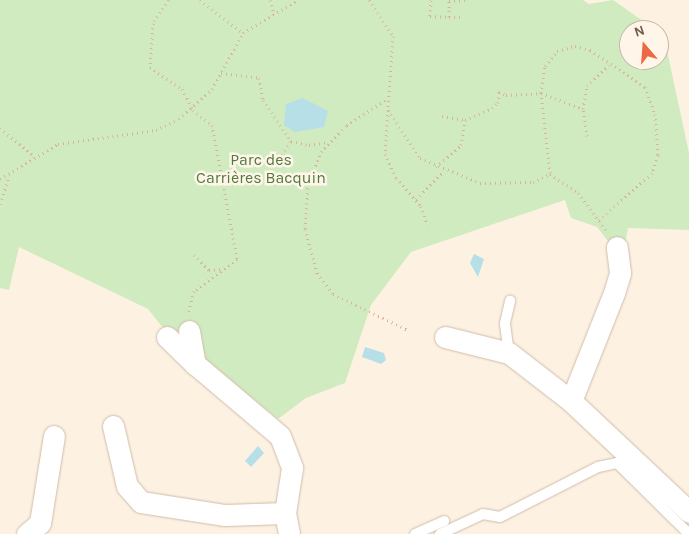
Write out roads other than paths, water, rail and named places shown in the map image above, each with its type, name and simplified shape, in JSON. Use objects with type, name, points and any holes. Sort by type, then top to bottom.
[{"type":"street","points":[[571,401],[614,293],[620,273],[617,247]]},
{"type":"street","points":[[189,331],[196,364]]},
{"type":"street","points":[[167,337],[280,436],[292,468],[285,513],[289,534]]},
{"type":"street","points":[[445,337],[509,353],[571,401],[689,512]]},
{"type":"street","points":[[113,426],[127,486],[141,502],[225,515],[285,513]]},
{"type":"street","points":[[27,534],[40,523],[54,436]]},
{"type":"lane","points":[[509,353],[505,323],[510,301]]},
{"type":"lane","points":[[440,534],[483,514],[500,517],[598,468],[617,463],[689,534]]},
{"type":"lane","points":[[415,534],[444,521]]},
{"type":"water","points":[[303,98],[328,111],[324,127],[295,132],[284,125],[286,104]]},
{"type":"water","points":[[474,254],[484,259],[478,277],[470,263]]},
{"type":"water","points":[[365,347],[384,353],[386,360],[381,364],[362,357]]},
{"type":"water","points":[[258,446],[264,453],[251,467],[245,461]]},
{"type":"park label","name":"Parc des Carrières Bacquin","points":[[261,169]]}]
